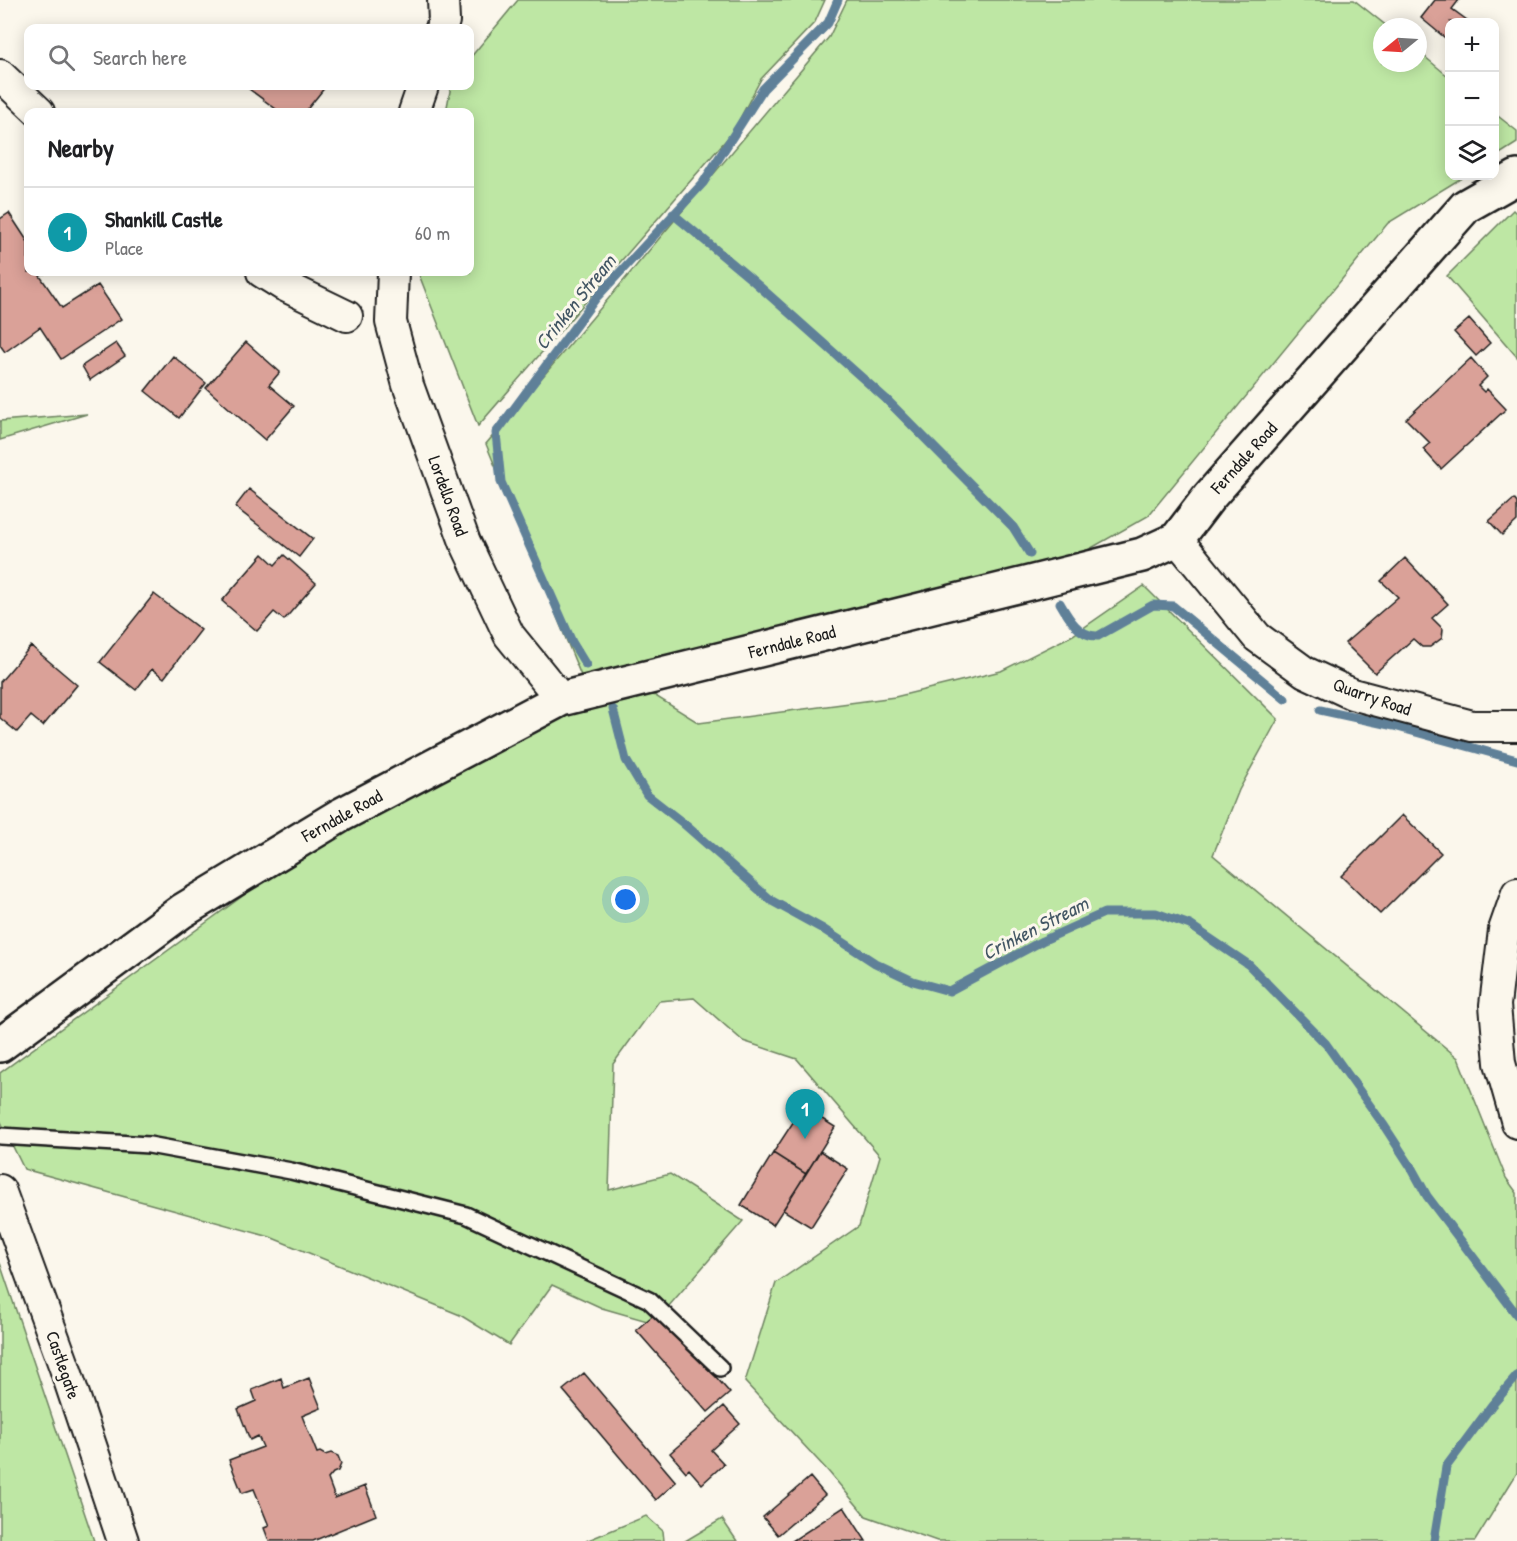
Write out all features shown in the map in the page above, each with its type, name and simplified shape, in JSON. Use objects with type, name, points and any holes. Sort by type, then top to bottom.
[{"type":"street","points":[[443,0],[443,24]]},
{"type":"street","points":[[0,75],[35,108]]},
{"type":"street","points":[[415,108],[422,90]]},
{"type":"street","name":"Ferndale Road","points":[[0,1045],[182,911],[341,815],[561,699],[1142,555],[1177,539],[1209,497],[1466,206],[1517,177]]},
{"type":"street","points":[[268,276],[347,316]]},
{"type":"street","name":"Lordello Road","points":[[393,276],[391,322],[402,364],[465,542],[509,635],[561,699]]},
{"type":"street","name":"Quarry Road","points":[[1177,539],[1257,637],[1305,672],[1352,694],[1472,726],[1517,726]]},
{"type":"street","points":[[1517,893],[1504,930],[1496,1005],[1500,1063],[1517,1123]]},
{"type":"street","name":"Castlegate","points":[[0,1190],[123,1541]]},
{"type":"lane","points":[[0,1136],[149,1145],[291,1171],[466,1215],[649,1300],[720,1368]]},
{"type":"green space","points":[[518,0],[825,0],[815,22],[761,79],[732,133],[478,426],[420,276],[474,276],[474,108],[447,108],[450,90],[474,90],[474,53]]},
{"type":"green space","points":[[847,0],[1354,0],[1377,18],[1373,18],[1373,72],[1427,72],[1427,59],[1445,74],[1445,180],[1458,180],[1388,223],[1148,516],[1079,555],[582,678],[486,444],[829,37]]},
{"type":"green space","points":[[1499,117],[1517,131],[1517,143],[1499,154]]},
{"type":"green space","points":[[1513,210],[1517,214],[1517,357],[1447,276]]},
{"type":"green space","points":[[87,414],[0,440],[0,421]]},
{"type":"green space","points":[[1144,586],[1278,719],[1239,790],[1213,855],[1458,1058],[1506,1178],[1517,1193],[1517,1473],[1475,1541],[937,1541],[866,1516],[828,1471],[745,1382],[776,1283],[859,1226],[880,1156],[797,1059],[743,1041],[694,998],[659,1001],[613,1064],[609,1190],[670,1174],[743,1221],[654,1323],[602,1308],[552,1285],[509,1345],[460,1315],[270,1237],[24,1169],[0,1120],[0,1073],[303,852],[553,719],[646,690],[699,723],[895,697],[1001,671],[1073,635]]},
{"type":"green space","points":[[0,1263],[94,1541],[0,1541]]},
{"type":"green space","points":[[646,1516],[663,1531],[664,1541],[586,1541]]},
{"type":"green space","points":[[722,1519],[737,1541],[685,1541]]},
{"type":"building","points":[[1435,0],[1459,0],[1452,9],[1464,18],[1445,18],[1445,38],[1427,23],[1427,18],[1421,18]]},
{"type":"building","points":[[250,90],[323,90],[308,108],[275,108]]},
{"type":"building","points":[[9,213],[24,236],[24,276],[40,276],[62,308],[98,285],[121,319],[61,359],[40,327],[5,352],[0,345],[0,219]]},
{"type":"building","points":[[1469,319],[1490,343],[1476,356],[1454,332]]},
{"type":"building","points":[[246,342],[280,372],[269,385],[294,406],[265,440],[206,388]]},
{"type":"building","points":[[116,343],[125,356],[90,380],[82,366]]},
{"type":"building","points":[[173,356],[206,383],[179,418],[145,391]]},
{"type":"building","points":[[1471,358],[1487,377],[1478,386],[1484,392],[1487,389],[1506,409],[1441,469],[1423,449],[1430,443],[1406,419]]},
{"type":"building","points":[[249,489],[313,539],[299,557],[235,507]]},
{"type":"building","points":[[1514,499],[1517,503],[1517,521],[1502,535],[1489,521]]},
{"type":"building","points":[[263,554],[275,565],[284,555],[316,583],[284,620],[274,612],[257,631],[222,601]]},
{"type":"building","points":[[1405,558],[1448,604],[1432,618],[1443,629],[1442,638],[1430,647],[1422,647],[1413,639],[1375,673],[1345,643],[1398,597],[1381,581]]},
{"type":"building","points":[[154,594],[201,630],[164,678],[152,669],[136,690],[100,662]]},
{"type":"building","points":[[31,646],[77,685],[43,726],[31,716],[17,732],[0,718],[0,682]]},
{"type":"building","points":[[1402,815],[1441,853],[1380,914],[1341,876]]},
{"type":"building","points":[[803,1107],[835,1127],[806,1174],[773,1153]]},
{"type":"building","points":[[820,1151],[848,1169],[811,1227],[783,1210]]},
{"type":"building","points":[[773,1153],[806,1174],[773,1225],[741,1205]]},
{"type":"building","points":[[658,1311],[730,1393],[708,1412],[636,1330]]},
{"type":"building","points":[[584,1373],[676,1482],[656,1500],[563,1390]]},
{"type":"building","points":[[281,1378],[284,1388],[309,1378],[321,1408],[302,1416],[317,1453],[325,1455],[331,1453],[338,1456],[341,1464],[338,1471],[328,1479],[335,1498],[365,1486],[376,1515],[313,1541],[269,1541],[264,1528],[269,1526],[254,1489],[242,1493],[229,1460],[263,1447],[258,1436],[250,1440],[238,1409],[256,1401],[252,1390]]},
{"type":"building","points":[[724,1406],[740,1424],[711,1450],[724,1464],[702,1484],[689,1469],[686,1472],[670,1453]]},
{"type":"building","points":[[810,1477],[825,1495],[778,1535],[763,1517]]},
{"type":"building","points":[[844,1507],[866,1541],[792,1541]]},
{"type":"waterway","name":"Crinken Stream","points":[[586,665],[572,642],[501,482],[496,433],[596,298],[703,183],[763,89],[828,23],[838,0]]},
{"type":"waterway","points":[[673,214],[751,279],[886,399],[1013,527],[1030,554]]},
{"type":"waterway","points":[[1060,603],[1080,630],[1098,636],[1153,605],[1173,606],[1285,699]]},
{"type":"waterway","name":"Crinken Stream","points":[[613,709],[626,760],[647,795],[683,823],[772,901],[823,929],[875,963],[913,981],[949,991],[1042,941],[1104,913],[1156,913],[1190,925],[1249,965],[1326,1044],[1383,1124],[1427,1196],[1517,1315]]},
{"type":"waterway","points":[[1320,710],[1394,726],[1517,760]]},
{"type":"waterway","name":"Crinken Stream","points":[[1434,1541],[1446,1467],[1492,1405],[1517,1376]]},
{"type":"place","name":"Shankill Castle","points":[[805,1139]]}]
